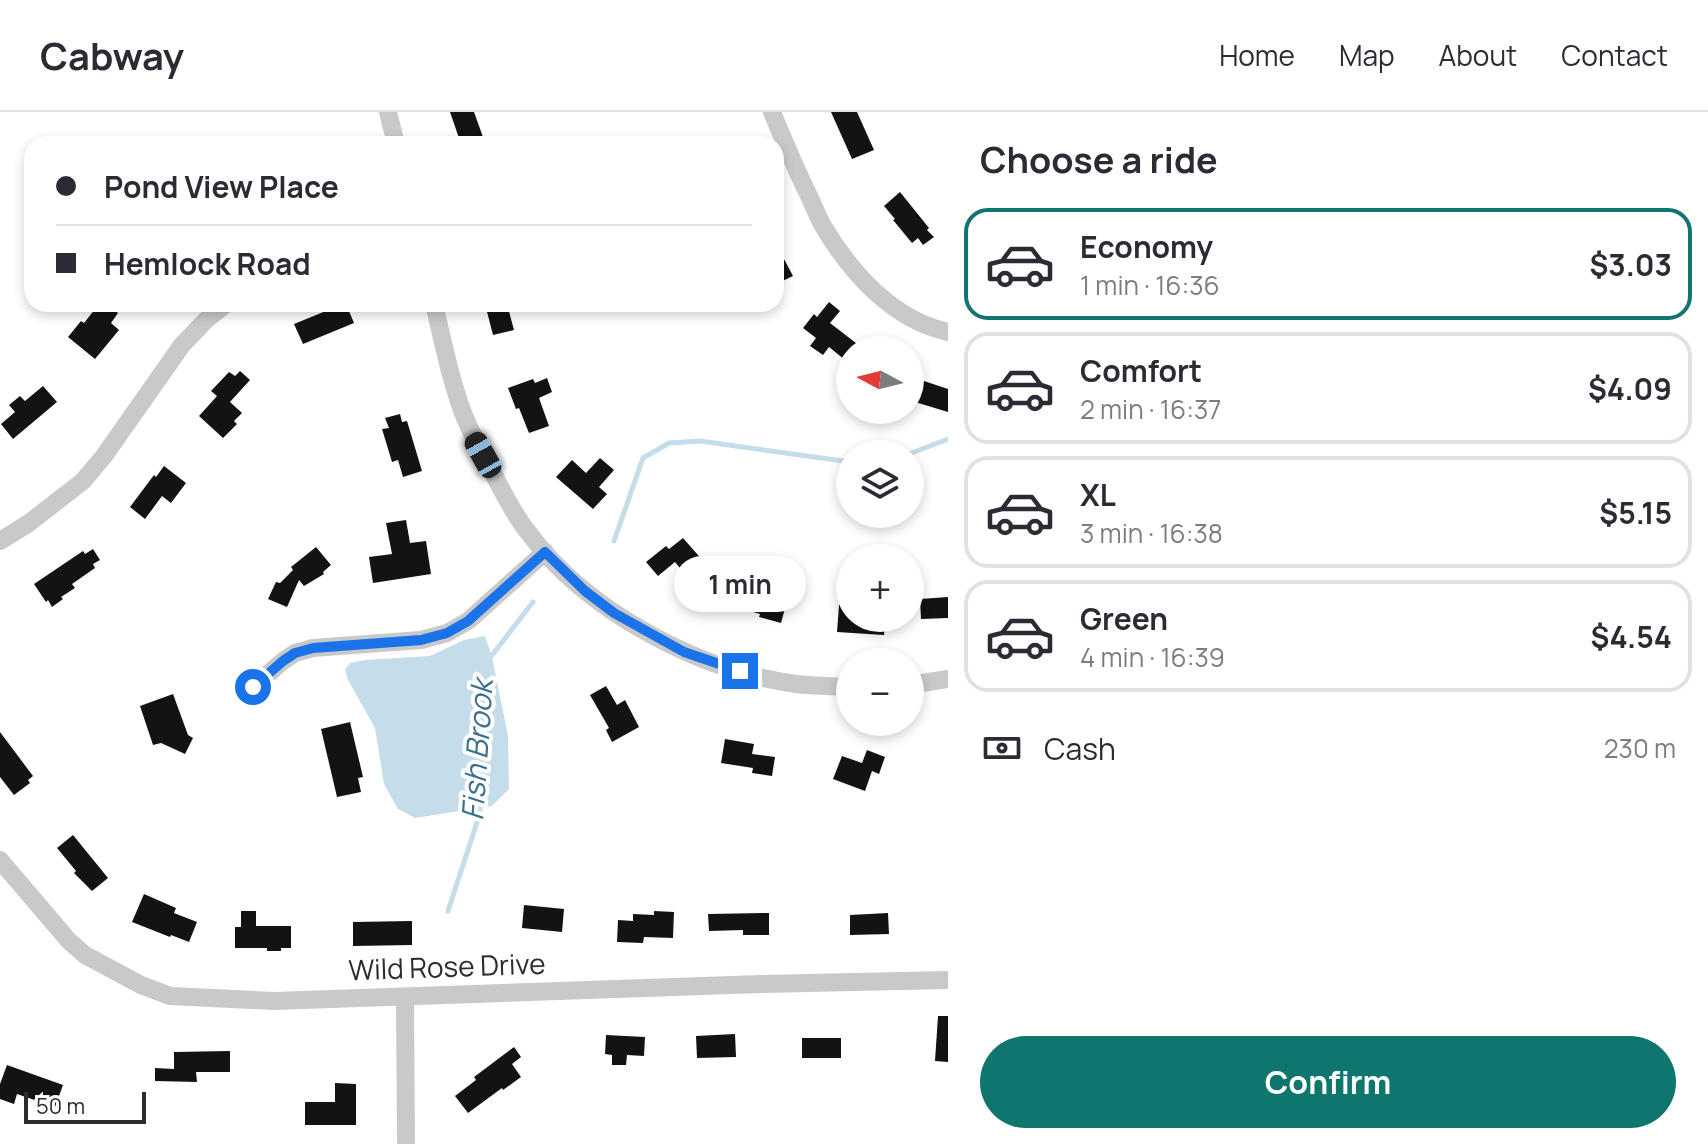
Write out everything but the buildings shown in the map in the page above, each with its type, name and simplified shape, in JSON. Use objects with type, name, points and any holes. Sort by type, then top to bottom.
[{"type":"street","points":[[388,112],[394,136]]},
{"type":"street","points":[[772,112],[783,136]]},
{"type":"street","points":[[784,139],[823,226],[866,283],[900,313],[922,325],[948,332]]},
{"type":"street","points":[[0,541],[29,523],[83,481],[182,345],[216,312]]},
{"type":"street","points":[[436,312],[456,394],[473,436],[527,531],[585,591],[614,613],[684,652],[740,671],[795,684],[836,686]]},
{"type":"street","points":[[253,687],[295,653],[313,648],[421,640],[447,633],[468,621],[545,552]]},
{"type":"street","points":[[924,683],[948,679]]},
{"type":"street","name":"Wild Rose Drive","points":[[0,860],[69,941],[85,955],[141,985],[170,996],[274,1001],[948,980]]},
{"type":"street","points":[[405,997],[406,1144]]},
{"type":"water","points":[[485,636],[508,736],[509,789],[492,806],[415,818],[398,809],[384,784],[375,728],[345,670],[350,663],[365,660],[430,656],[464,640]]},
{"type":"waterway","name":"Fish Brook","points":[[924,448],[948,439]]},
{"type":"waterway","name":"Fish Brook","points":[[614,541],[643,458],[669,443],[700,441],[836,460]]},
{"type":"waterway","name":"Fish Brook","points":[[489,659],[533,602]]},
{"type":"waterway","name":"Fish Brook","points":[[448,911],[480,813],[480,801]]},
{"type":"route","points":[[253,687],[295,653],[313,648],[421,640],[447,633],[468,621],[545,552],[585,591],[614,613],[684,652],[740,671]]}]
